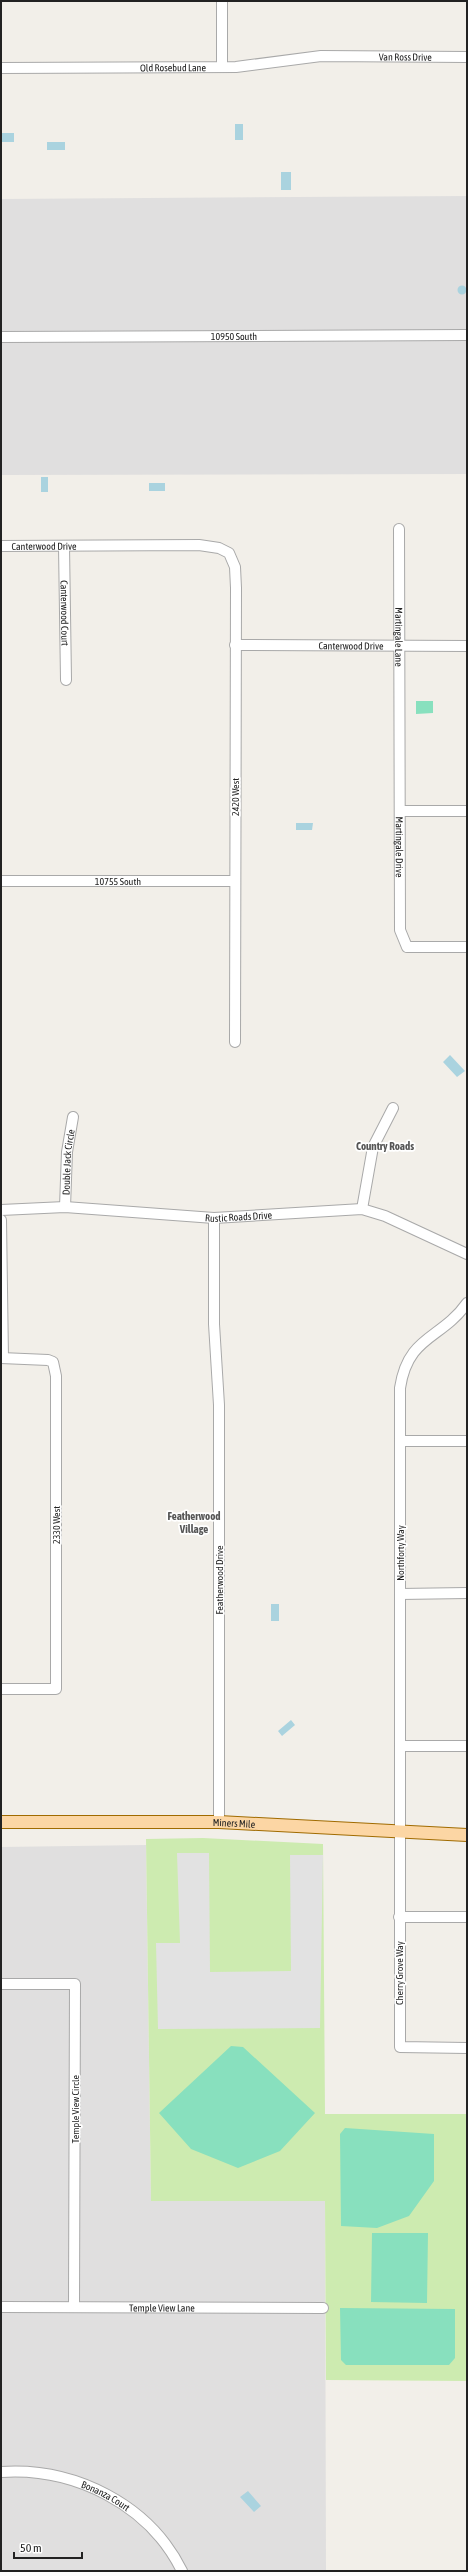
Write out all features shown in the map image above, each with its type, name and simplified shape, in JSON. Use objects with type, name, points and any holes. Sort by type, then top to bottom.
[{"type":"main road","name":"Miners Mile","points":[[1,1822],[219,1822],[467,1835]]},
{"type":"street","points":[[222,1],[222,67]]},
{"type":"street","name":"Old Rosebud Lane","points":[[1,68],[254,66],[312,56],[344,57]]},
{"type":"street","name":"Van Ross Drive","points":[[344,57],[467,57]]},
{"type":"street","name":"10950 South","points":[[1,337],[467,336]]},
{"type":"street","name":"Martingale Lane","points":[[399,529],[400,744]]},
{"type":"street","name":"Canterwood Drive","points":[[1,546],[200,545],[219,548],[229,553]]},
{"type":"street","name":"Canterwood Court","points":[[64,546],[66,680]]},
{"type":"street","name":"2420 West","points":[[229,553],[235,567],[235,1042]]},
{"type":"street","name":"Canterwood Drive","points":[[235,645],[467,646]]},
{"type":"street","name":"Martingale Drive","points":[[400,744],[400,930],[407,947],[467,947]]},
{"type":"street","points":[[400,811],[467,811]]},
{"type":"street","name":"10755 South","points":[[1,882],[235,882]]},
{"type":"street","points":[[362,1209],[373,1147],[393,1108]]},
{"type":"street","name":"Double Jack Circle","points":[[65,1207],[67,1152],[73,1117]]},
{"type":"street","name":"Rustic Roads Drive","points":[[1,1210],[65,1207],[214,1218],[362,1209],[385,1216],[467,1254]]},
{"type":"street","name":"Featherwood Drive","points":[[214,1218],[214,1318],[219,1405],[219,1822]]},
{"type":"street","points":[[1,1220],[2,1358]]},
{"type":"street","name":"Northforty Way","points":[[400,1831],[400,1388],[408,1360],[427,1337],[448,1324],[467,1303]]},
{"type":"street","name":"2330 West","points":[[1,1689],[56,1689],[56,1376],[53,1362],[42,1358],[2,1358]]},
{"type":"street","points":[[400,1441],[467,1441]]},
{"type":"street","points":[[400,1594],[467,1593]]},
{"type":"street","points":[[400,1746],[467,1746]]},
{"type":"street","name":"Cherry Grove Way","points":[[400,1831],[400,2047],[467,2048]]},
{"type":"street","points":[[399,1917],[467,1917]]},
{"type":"street","name":"Temple View Circle","points":[[1,1984],[75,1984],[74,2308]]},
{"type":"street","name":"Temple View Lane","points":[[1,2307],[323,2308]]},
{"type":"street","name":"Bonanza Court","points":[[1,2472],[47,2474],[76,2481],[103,2492],[129,2509],[153,2530],[182,2571]]},
{"type":"shaded area","points":[[467,196],[467,474],[1,475],[1,199]]},
{"type":"shaded area","points":[[146,1845],[151,2200],[325,2201],[326,2571],[1,2571],[1,1847]]},
{"type":"shaded area","points":[[177,1853],[209,1853],[210,1972],[291,1971],[290,1855],[323,1855],[320,2028],[158,2029],[156,1943],[180,1943]]},
{"type":"green space","points":[[416,701],[433,701],[433,713],[416,714]]},
{"type":"green space","points":[[203,1838],[323,1844],[325,2114],[467,2114],[467,2381],[326,2380],[325,2201],[151,2201],[146,1839]]},
{"type":"green space","points":[[231,2046],[243,2047],[315,2113],[280,2151],[238,2168],[191,2149],[159,2113]]},
{"type":"green space","points":[[345,2128],[434,2134],[434,2181],[409,2216],[377,2228],[341,2226],[340,2134]]},
{"type":"green space","points":[[372,2233],[428,2233],[427,2303],[371,2302]]},
{"type":"green space","points":[[340,2308],[455,2309],[455,2358],[449,2365],[346,2365],[341,2360]]},
{"type":"water","points":[[235,124],[243,124],[243,140],[235,140]]},
{"type":"water","points":[[1,133],[14,133],[14,142],[1,142]]},
{"type":"water","points":[[47,142],[65,142],[65,150],[47,150]]},
{"type":"water","points":[[281,172],[291,172],[291,190],[281,190]]},
{"type":"water","points":[[462,285],[467,290],[462,295],[457,290]]},
{"type":"water","points":[[41,477],[48,477],[48,492],[41,492]]},
{"type":"water","points":[[149,483],[165,483],[165,491],[149,491]]},
{"type":"water","points":[[296,823],[313,823],[312,830],[296,830]]},
{"type":"water","points":[[450,1055],[465,1071],[457,1077],[443,1062]]},
{"type":"water","points":[[271,1604],[279,1604],[279,1621],[271,1621]]},
{"type":"water","points":[[291,1720],[295,1725],[282,1736],[278,1731]]},
{"type":"water","points":[[248,2491],[261,2506],[254,2512],[240,2497]]},
{"type":"district","name":"Country Roads","points":[[385,1146]]},
{"type":"district","name":"Featherwood Village","points":[[194,1522]]}]
